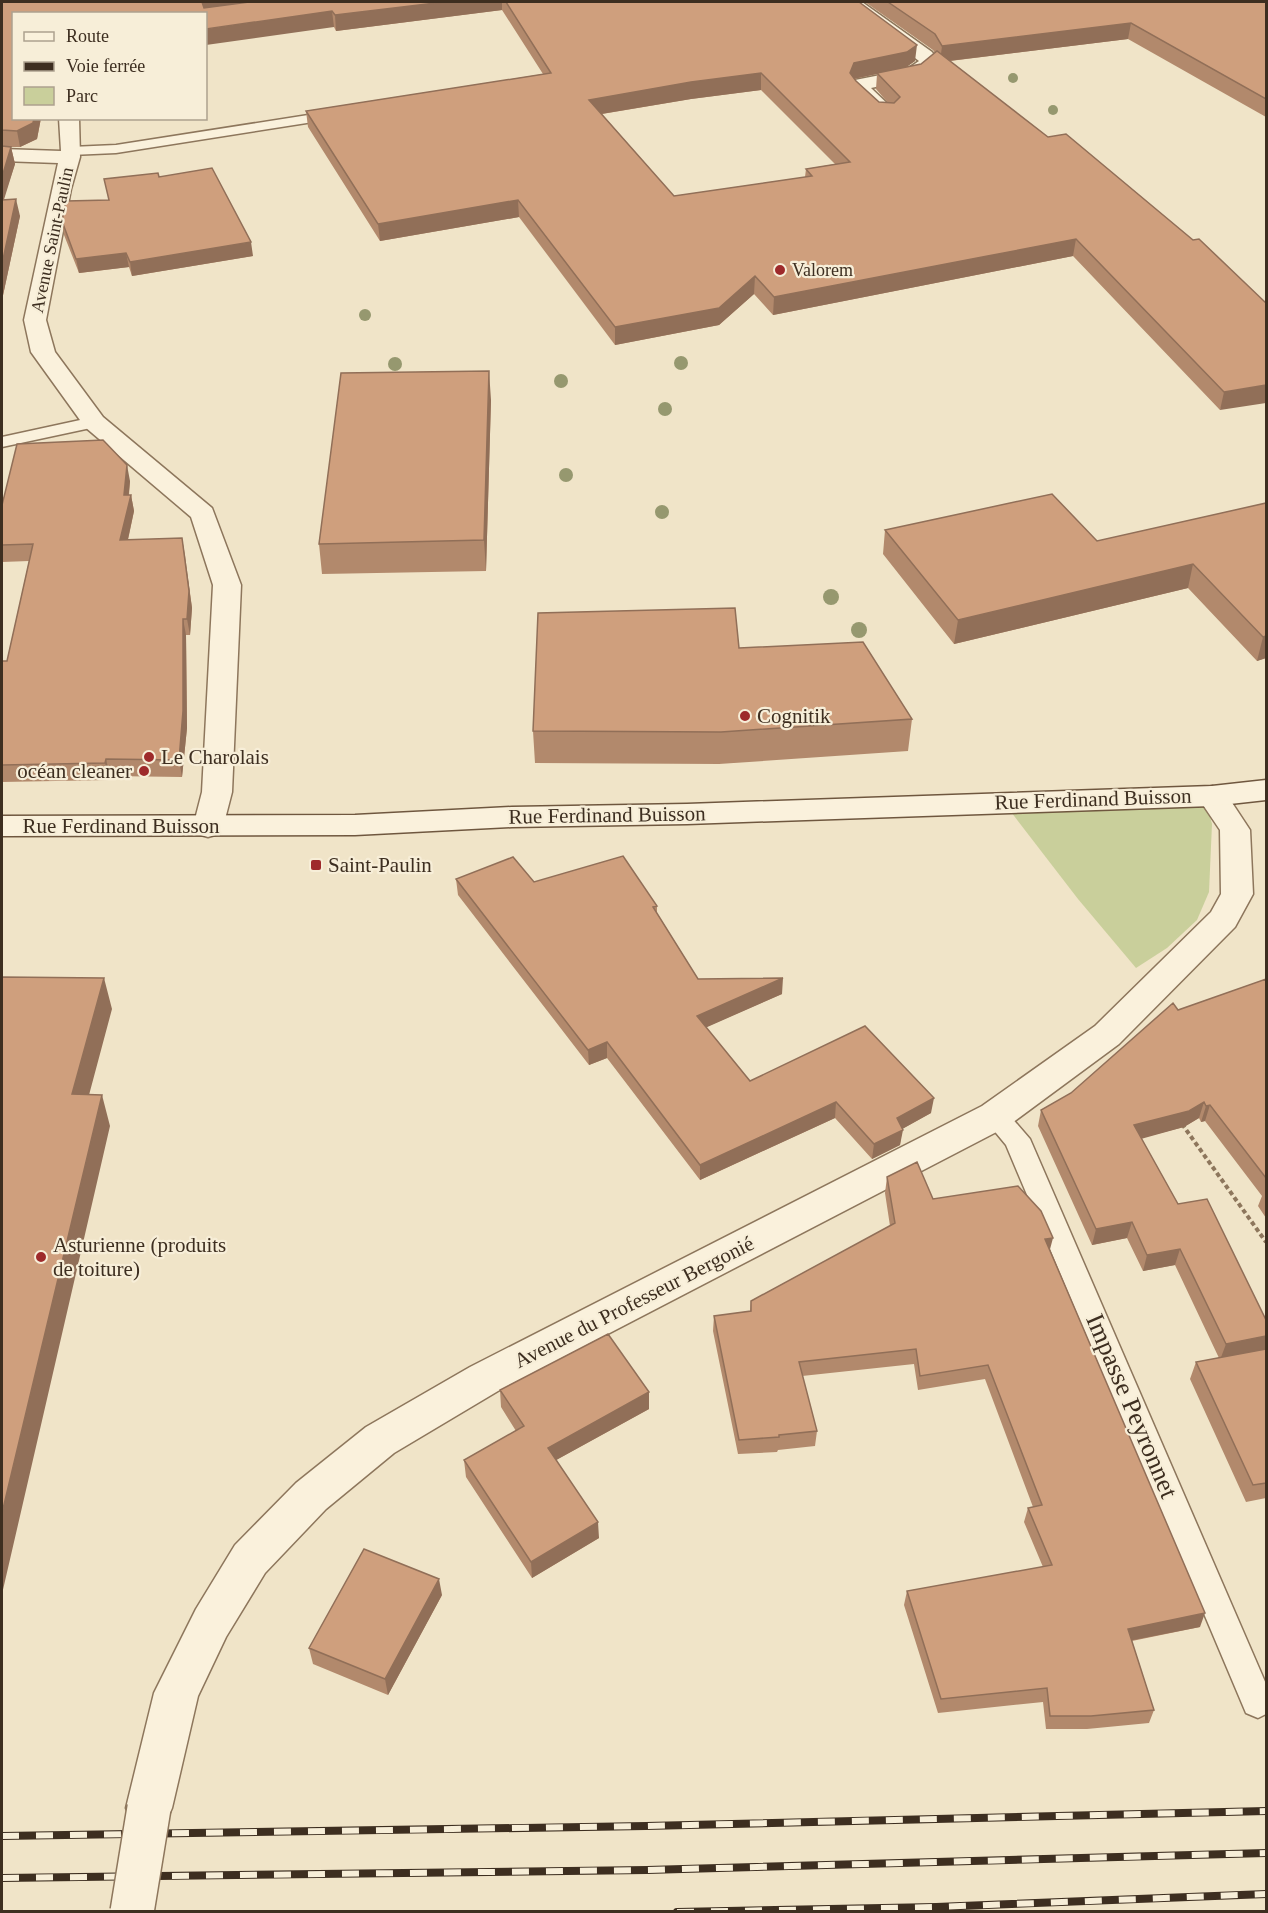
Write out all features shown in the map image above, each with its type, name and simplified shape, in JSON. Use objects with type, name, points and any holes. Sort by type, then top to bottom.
[{"type":"street","points":[[850,2],[925,56],[929,62],[912,74],[862,84],[863,92],[886,113]]},
{"type":"street","name":"Avenue Saint-Paulin","points":[[69,120],[70,154],[35,320],[43,352],[94,422],[203,514],[227,585],[217,792],[208,827]]},
{"type":"street","points":[[2,155],[70,154]]},
{"type":"street","name":"Rue Ferdinand Buisson","points":[[2,826],[355,825],[512,817],[687,814],[1212,796],[1266,790]]},
{"type":"street","name":"Avenue du Professeur Bergonié","points":[[132,1911],[149,1808],[176,1693],[211,1623],[250,1559],[311,1496],[380,1440],[484,1379],[995,1116],[1107,1035],[1224,919],[1237,894],[1235,830],[1212,796]]},
{"type":"lane","points":[[70,154],[349,112]]},
{"type":"lane","points":[[2,442],[94,422]]},
{"type":"lane","name":"Impasse Peyronnet","points":[[995,1116],[1017,1139],[1258,1702]]},
{"type":"path","points":[[1179,1119],[1266,1242]]},
{"type":"green space","points":[[1206,802],[1212,824],[1209,892],[1197,920],[1167,948],[1136,968],[1078,899],[1008,808]]},
{"type":"building","points":[[2,2],[202,2],[204,8],[249,2],[444,2],[335,15],[332,11],[207,29],[207,12],[12,12],[12,120],[34,120],[33,123],[17,131],[2,130]]},
{"type":"building","points":[[506,2],[859,2],[917,45],[907,52],[854,63],[850,73],[879,102],[894,103],[900,97],[877,73],[921,64],[937,51],[1048,137],[1066,134],[1193,240],[1199,239],[1266,303],[1266,385],[1224,392],[1076,239],[774,297],[755,276],[719,308],[615,327],[518,200],[378,224],[306,111],[551,73]],"holes":[[[761,73],[850,162],[806,169],[812,176],[674,196],[589,100],[691,82]]]},
{"type":"building","points":[[888,2],[1266,2],[1266,99],[1131,23],[942,46],[935,34]]},
{"type":"building","points":[[2,146],[11,147],[2,177]]},
{"type":"building","points":[[212,168],[251,242],[130,262],[126,253],[76,259],[62,221],[66,201],[109,200],[104,179],[158,173],[159,177]]},
{"type":"building","points":[[16,199],[2,264],[2,200]]},
{"type":"building","points":[[489,371],[484,540],[319,544],[341,373]]},
{"type":"building","points":[[103,440],[127,465],[124,495],[131,495],[120,540],[182,538],[189,591],[187,619],[183,619],[183,711],[179,760],[106,759],[105,763],[2,765],[2,661],[7,661],[33,544],[2,545],[2,505],[17,444]]},
{"type":"building","points":[[1052,494],[1097,541],[1266,503],[1266,636],[1263,637],[1193,564],[958,620],[885,530]]},
{"type":"building","points":[[735,608],[739,648],[863,642],[912,719],[721,732],[533,731],[538,613]]},
{"type":"building","points":[[623,856],[657,906],[653,907],[698,979],[783,978],[697,1016],[750,1081],[865,1026],[934,1098],[897,1118],[903,1130],[874,1144],[836,1102],[700,1165],[607,1042],[588,1050],[456,879],[513,857],[534,882]]},
{"type":"building","name":"Asturienne (produits de toiture)","points":[[2,977],[104,978],[72,1094],[102,1095],[2,1513]]},
{"type":"building","points":[[1266,979],[1266,1178],[1210,1105],[1206,1106],[1204,1102],[1189,1111],[1134,1125],[1178,1204],[1207,1199],[1266,1320],[1266,1336],[1226,1344],[1180,1249],[1147,1255],[1132,1222],[1096,1229],[1041,1110],[1071,1093],[1173,1003],[1178,1010]]},
{"type":"building","points":[[917,1162],[933,1199],[1018,1186],[1041,1211],[1053,1238],[1045,1239],[1205,1613],[1128,1629],[1154,1710],[1091,1716],[1050,1716],[1047,1688],[941,1699],[907,1591],[1052,1565],[1028,1508],[1042,1505],[988,1365],[920,1376],[916,1349],[799,1362],[817,1431],[739,1440],[714,1316],[751,1311],[751,1301],[895,1223],[887,1177]]},
{"type":"building","points":[[608,1334],[649,1392],[548,1448],[598,1522],[531,1562],[464,1460],[524,1426],[500,1390]]},
{"type":"building","points":[[1266,1349],[1266,1483],[1253,1485],[1196,1362]]},
{"type":"building","points":[[364,1549],[439,1579],[385,1679],[309,1648]]},
{"type":"railway","points":[[2,1836],[646,1826],[1266,1811]]},
{"type":"railway","points":[[2,1878],[647,1870],[1266,1853]]},
{"type":"railway","points":[[677,1912],[936,1907],[1266,1894]]},
{"type":"place","name":"Valorem","points":[[780,270]]},
{"type":"place","name":"Cognitik","points":[[745,716]]},
{"type":"place","name":"Le Charolais","points":[[149,757]]},
{"type":"place","name":"océan cleaner","points":[[144,771]]},
{"type":"place","name":"Saint-Paulin","points":[[316,865]]},
{"type":"place","name":"Asturienne (produits de toiture)","points":[[41,1257]]}]
